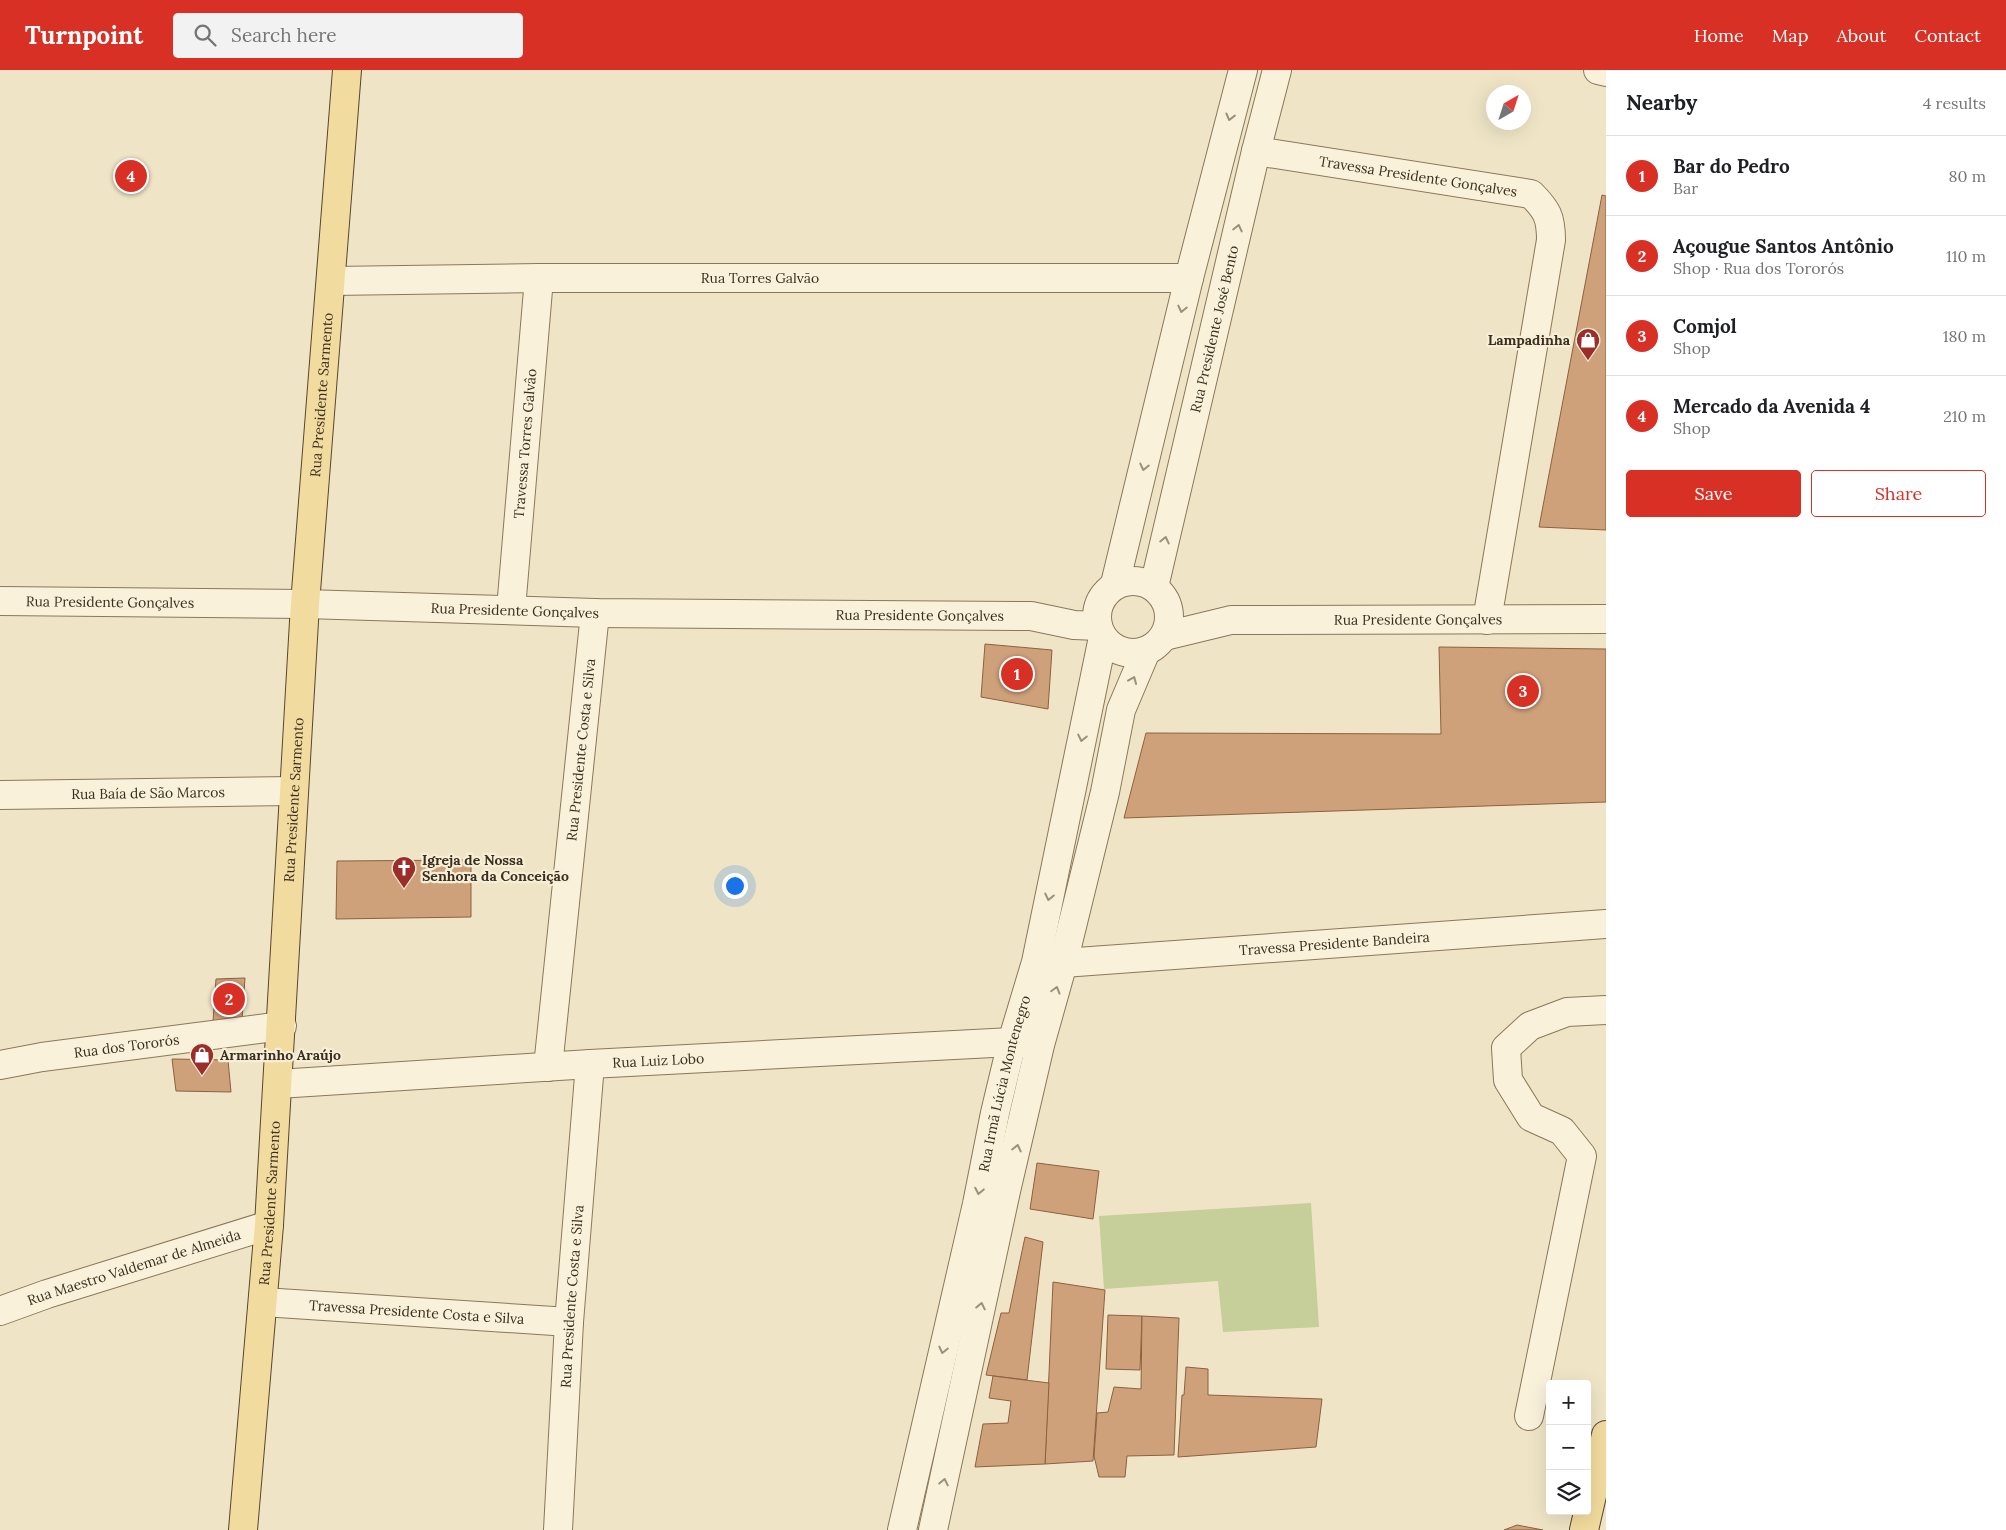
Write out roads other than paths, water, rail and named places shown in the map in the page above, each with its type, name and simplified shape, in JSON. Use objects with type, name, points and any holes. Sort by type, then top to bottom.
[{"type":"main road","name":"Rua Presidente Sarmento","points":[[243,1530],[269,1225],[282,1026],[304,604],[347,70]]},
{"type":"main road","points":[[1584,1530],[1606,1435]]},
{"type":"street","points":[[1104,612],[1126,580],[1138,581],[1150,584],[1160,594],[1170,613],[1169,625],[1155,643],[1134,653],[1122,651],[1112,646],[1104,612],[1243,70]]},
{"type":"street","name":"Rua Presidente José Bento","points":[[1160,594],[1256,151],[1277,70]]},
{"type":"street","points":[[1598,70],[1606,72]]},
{"type":"street","name":"Travessa Presidente Gonçalves","points":[[1256,151],[1531,194],[1544,207],[1551,222],[1551,240],[1487,620]]},
{"type":"street","name":"Rua Torres Galvão","points":[[331,281],[539,278],[1189,278]]},
{"type":"street","name":"Travessa Torres Galvâo","points":[[511,609],[539,278]]},
{"type":"street","name":"Rua Presidente Gonçalves","points":[[1160,594],[1231,620]]},
{"type":"street","name":"Rua Presidente Gonçalves","points":[[0,601],[304,604],[595,613],[1031,616],[1074,625],[1104,612]]},
{"type":"street","name":"Rua Irmã Lúcia Montenegro","points":[[902,1530],[1012,1042],[1036,962],[1104,612]]},
{"type":"street","name":"Rua Presidente Costa e Silva","points":[[548,1067],[595,613]]},
{"type":"street","name":"Rua Presidente Gonçalves","points":[[1155,643],[1231,620],[1606,620]]},
{"type":"street","name":"Rua Irmã Lúcia Montenegro","points":[[933,1530],[1040,1044],[1063,963],[1104,792],[1121,710],[1155,643]]},
{"type":"street","name":"Rua Baía de São Marcos","points":[[0,795],[294,791]]},
{"type":"street","name":"Travessa Presidente Bandeira","points":[[1063,963],[1606,924]]},
{"type":"street","points":[[1529,1416],[1582,1156],[1562,1131],[1532,1117],[1508,1080],[1506,1048],[1530,1026],[1567,1012],[1606,1010]]},
{"type":"street","name":"Rua dos Tororós","points":[[0,1065],[52,1056],[282,1026]]},
{"type":"street","name":"Rua Luiz Lobo","points":[[278,1084],[590,1064],[1012,1042],[1040,1044]]},
{"type":"street","name":"Rua Presidente Costa e Silva","points":[[558,1530],[569,1322],[590,1064]]},
{"type":"street","name":"Rua Maestro Valdemar de Almeida","points":[[0,1311],[47,1294],[269,1225]]},
{"type":"street","name":"Travessa Presidente Costa e Silva","points":[[263,1302],[569,1322]]},
{"type":"place","name":"Mercado da Avenida 4","points":[[131,176]]},
{"type":"place","name":"Lampadinha","points":[[1588,361]]},
{"type":"place","name":"Bar do Pedro","points":[[1017,674]]},
{"type":"place","name":"Comjol","points":[[1523,691]]},
{"type":"place","name":"Igreja de Nossa Senhora da Conceição","points":[[404,889]]},
{"type":"place","name":"Açougue Santos Antônio","points":[[229,999]]},
{"type":"place","name":"Armarinho Araújo","points":[[202,1076]]}]
